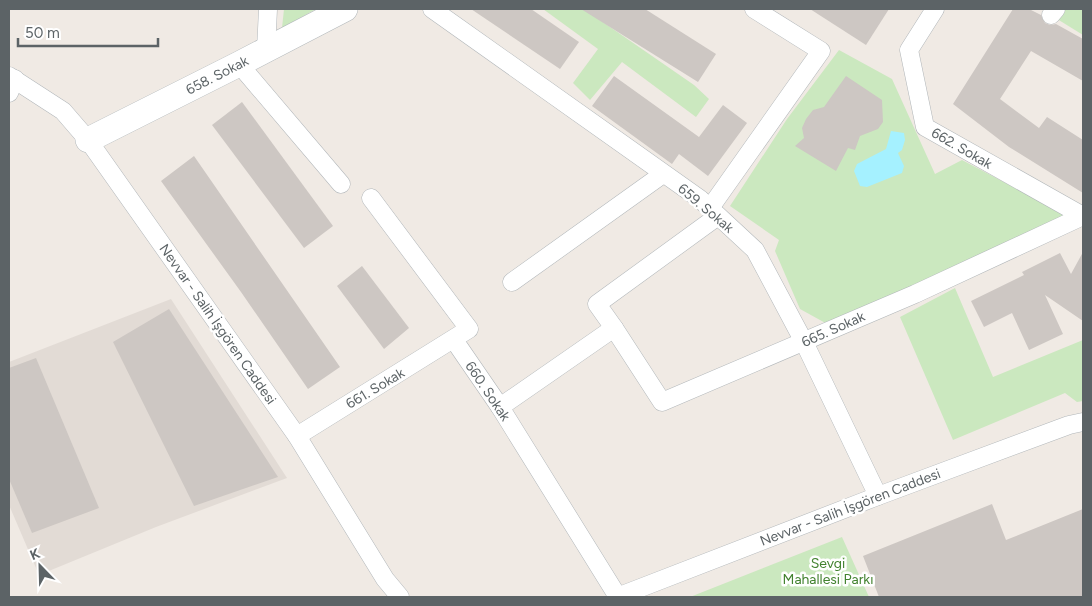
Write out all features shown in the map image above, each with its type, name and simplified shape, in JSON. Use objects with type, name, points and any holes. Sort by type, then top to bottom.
[{"type":"street","points":[[266,50],[268,9]]},
{"type":"street","name":"658. Sokak","points":[[88,140],[345,9]]},
{"type":"street","name":"659. Sokak","points":[[432,9],[714,212],[755,250],[804,342],[878,496]]},
{"type":"street","points":[[500,407],[614,328],[597,304],[714,212],[821,52],[754,9]]},
{"type":"street","name":"662. Sokak","points":[[935,9],[909,50],[925,127],[1083,216]]},
{"type":"street","points":[[239,64],[341,184]]},
{"type":"street","name":"Nevvar - Salih İşgören Caddesi","points":[[11,83],[64,111],[88,140],[297,436],[385,579],[400,597]]},
{"type":"street","points":[[512,282],[663,174]]},
{"type":"street","points":[[370,198],[469,329],[454,340]]},
{"type":"street","name":"665. Sokak","points":[[614,328],[662,402],[915,294],[1083,216]]},
{"type":"street","name":"661. Sokak","points":[[297,436],[454,340]]},
{"type":"street","name":"660. Sokak","points":[[454,340],[500,407],[618,597]]},
{"type":"street","name":"Nevvar - Salih İşgören Caddesi","points":[[618,597],[878,496],[1069,425],[1083,422]]},
{"type":"shaded area","points":[[171,299],[287,478],[156,527],[39,575],[9,505],[9,362]]},
{"type":"green space","points":[[284,9],[316,9],[282,28]]},
{"type":"green space","points":[[543,9],[584,9],[694,85],[709,99],[696,117],[622,62],[590,100],[573,83],[598,49]]},
{"type":"green space","points":[[1041,9],[1083,9],[1083,35]]},
{"type":"green space","points":[[839,50],[892,79],[935,174],[962,160],[1068,216],[829,325],[800,309],[775,251],[779,240],[730,206],[787,119]]},
{"type":"green space","points":[[955,288],[993,377],[1083,340],[1083,401],[1077,402],[1065,393],[953,440],[900,317]]},
{"type":"green space","name":"Sevgi Mahallesi Parkı","points":[[842,537],[869,597],[690,597]]},
{"type":"water","points":[[891,131],[904,133],[905,140],[902,150],[898,153],[904,166],[902,173],[867,187],[860,186],[854,171],[857,164],[886,149]]},
{"type":"building","points":[[471,9],[531,9],[579,42],[560,69]]},
{"type":"building","points":[[581,9],[645,9],[716,54],[698,82]]},
{"type":"building","points":[[810,9],[889,9],[866,45]]},
{"type":"building","points":[[1013,9],[1029,9],[1041,15],[1045,23],[1050,25],[1056,24],[1083,39],[1083,81],[1031,51],[1000,99],[1039,128],[1047,117],[1083,140],[1083,193],[1009,147],[953,104]]},
{"type":"building","points":[[614,76],[699,137],[723,105],[747,123],[708,176],[679,154],[672,164],[592,106]]},
{"type":"building","points":[[846,76],[882,100],[883,122],[878,129],[860,136],[855,150],[848,148],[836,171],[795,146],[804,138],[802,128],[806,119],[813,110],[824,107]]},
{"type":"building","points":[[242,102],[333,226],[304,248],[212,125]]},
{"type":"building","points":[[194,156],[340,367],[308,389],[161,181]]},
{"type":"building","points":[[1083,252],[1083,321],[1045,295],[1063,334],[1029,350],[1012,313],[984,327],[971,301],[1024,275],[1022,272],[1060,253],[1071,274]]},
{"type":"building","points":[[362,266],[409,328],[384,349],[337,286]]},
{"type":"building","points":[[169,309],[278,477],[194,506],[113,342]]},
{"type":"building","points":[[36,358],[99,508],[32,533],[9,479],[9,368]]},
{"type":"building","points":[[992,504],[1006,540],[1083,509],[1083,597],[879,597],[863,556]]}]
